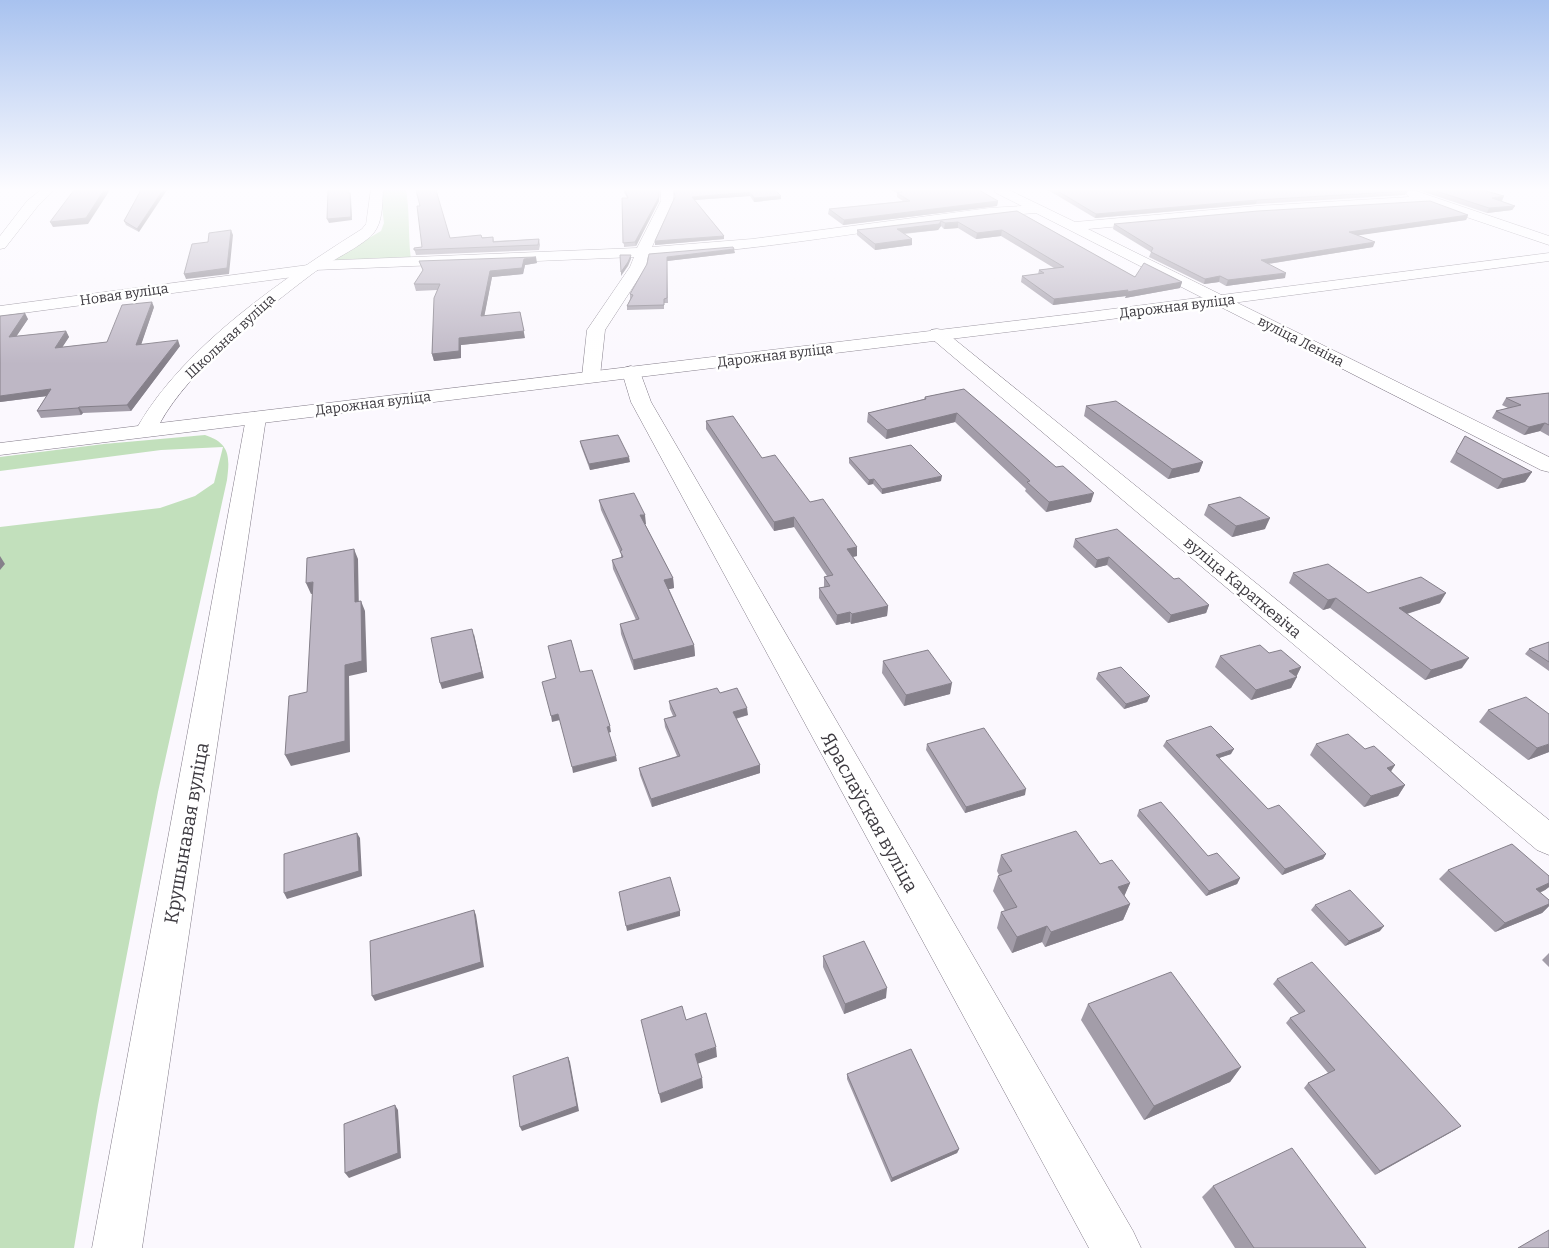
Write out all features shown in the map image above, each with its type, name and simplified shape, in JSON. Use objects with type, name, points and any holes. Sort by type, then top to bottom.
[{"type":"street","name":"Школьная вуліца","points":[[146,430],[160,406],[198,363],[246,318],[311,268],[343,248]]},
{"type":"street","points":[[591,376],[596,330],[638,266],[644,248]]},
{"type":"street","name":"Новая вуліца","points":[[0,310],[311,268],[642,253],[694,248]]},
{"type":"street","name":"вуліца Леніна","points":[[1119,248],[1544,460]]},
{"type":"street","name":"Дарожная вуліца","points":[[0,449],[1220,300],[1549,257]]},
{"type":"street","name":"вуліца Караткевіча","points":[[937,334],[1549,840]]},
{"type":"street","name":"Яраслаўская вуліца","points":[[631,372],[641,402],[731,565],[1116,1248]]},
{"type":"street","name":"Крушынавая вуліца","points":[[117,1248],[256,418]]},
{"type":"green space","points":[[351,248],[410,248],[411,260],[329,261]]},
{"type":"green space","points":[[205,435],[213,438],[224,447],[228,458],[227,480],[158,792],[98,1105],[74,1248],[0,1248],[0,527],[160,508],[195,496],[214,483],[223,447],[161,450],[0,471],[0,457],[104,444]]},
{"type":"building","points":[[191,248],[229,248],[227,268],[184,274]]},
{"type":"building","points":[[414,248],[458,248],[414,250]]},
{"type":"building","points":[[718,248],[734,249],[667,257],[667,298],[664,299],[664,305],[627,306],[633,295],[630,294],[647,264],[649,254]]},
{"type":"building","points":[[1033,248],[1084,248],[1135,277],[1144,263],[1182,282],[1127,292],[1128,290],[1054,299],[1022,276],[1044,273],[1039,270],[1064,267]]},
{"type":"building","points":[[1153,248],[1335,248],[1261,260],[1286,273],[1228,280],[1220,276],[1205,279],[1151,252]]},
{"type":"building","points":[[620,255],[631,255],[621,272]]},
{"type":"building","points":[[536,257],[524,259],[522,268],[490,271],[481,316],[520,312],[524,331],[459,338],[459,351],[432,354],[434,298],[440,284],[414,284],[423,270],[419,261]]},
{"type":"building","points":[[152,302],[136,345],[178,340],[127,405],[37,411],[51,389],[0,396],[0,316],[25,313],[9,337],[66,331],[55,348],[107,342],[122,305]]},
{"type":"building","points":[[964,389],[1056,467],[1063,466],[1094,493],[1049,502],[1027,482],[1030,481],[957,413],[887,430],[868,413],[926,399],[925,397]]},
{"type":"building","points":[[1549,393],[1549,425],[1545,423],[1529,427],[1496,411],[1521,405],[1506,398]]},
{"type":"building","points":[[1116,401],[1203,462],[1172,469],[1086,406]]},
{"type":"building","points":[[733,416],[762,458],[775,455],[810,502],[823,499],[857,547],[847,549],[888,606],[852,614],[850,612],[837,615],[819,588],[830,586],[824,577],[833,575],[794,517],[774,522],[706,421]]},
{"type":"building","points":[[618,435],[629,457],[589,464],[580,441]]},
{"type":"building","points":[[1465,436],[1532,472],[1503,479],[1456,452]]},
{"type":"building","points":[[911,445],[942,476],[882,489],[874,479],[869,480],[849,458]]},
{"type":"building","points":[[634,493],[645,515],[640,515],[673,578],[664,580],[694,645],[633,660],[620,624],[639,619],[612,560],[623,557],[620,551],[622,550],[599,500]]},
{"type":"building","points":[[1240,497],[1270,518],[1236,526],[1208,505]]},
{"type":"building","points":[[1117,529],[1174,579],[1179,578],[1209,605],[1171,615],[1109,557],[1097,560],[1075,539]]},
{"type":"building","points":[[354,549],[355,602],[361,601],[362,661],[345,665],[345,741],[285,755],[289,696],[307,692],[313,582],[306,583],[307,558]]},
{"type":"building","points":[[1328,564],[1368,593],[1421,577],[1446,593],[1399,608],[1469,658],[1431,670],[1336,598],[1328,600],[1293,573]]},
{"type":"building","points":[[472,629],[482,672],[440,683],[431,638]]},
{"type":"building","points":[[571,640],[580,672],[592,670],[610,726],[607,727],[616,756],[572,767],[558,714],[551,716],[542,682],[556,678],[548,646]]},
{"type":"building","points":[[1549,642],[1549,662],[1529,649]]},
{"type":"building","points":[[1260,645],[1269,653],[1281,650],[1301,667],[1289,671],[1297,677],[1256,690],[1220,656]]},
{"type":"building","points":[[928,650],[952,683],[906,695],[883,661]]},
{"type":"building","points":[[1121,667],[1150,696],[1126,704],[1098,673]]},
{"type":"building","points":[[717,688],[720,693],[737,688],[747,708],[733,712],[760,765],[651,799],[639,768],[680,756],[664,719],[676,716],[669,701]]},
{"type":"building","points":[[1526,697],[1549,714],[1549,744],[1537,748],[1488,710]]},
{"type":"building","points":[[1211,726],[1234,749],[1216,755],[1268,809],[1279,805],[1326,854],[1285,869],[1166,741]]},
{"type":"building","points":[[984,728],[1026,789],[966,807],[927,744]]},
{"type":"building","points":[[1348,734],[1365,749],[1374,746],[1395,765],[1387,768],[1405,785],[1371,796],[1316,744]]},
{"type":"building","points":[[1161,802],[1208,856],[1217,853],[1240,878],[1209,891],[1139,810]]},
{"type":"building","points":[[1076,831],[1100,864],[1112,860],[1130,883],[1118,887],[1130,904],[1051,932],[1047,926],[1017,937],[1001,912],[1017,907],[998,876],[1012,871],[1001,855]]},
{"type":"building","points":[[357,833],[359,871],[284,893],[284,854]]},
{"type":"building","points":[[1512,844],[1549,876],[1549,883],[1536,889],[1549,900],[1549,904],[1505,923],[1448,870]]},
{"type":"building","points":[[670,877],[680,911],[626,926],[619,892]]},
{"type":"building","points":[[1350,890],[1384,926],[1349,941],[1315,905]]},
{"type":"building","points":[[474,910],[481,962],[372,996],[370,941]]},
{"type":"building","points":[[864,941],[887,988],[845,1004],[823,956]]},
{"type":"building","points":[[1312,962],[1461,1126],[1380,1171],[1308,1083],[1335,1070],[1290,1018],[1305,1011],[1277,979]]},
{"type":"building","points":[[1171,972],[1241,1067],[1154,1106],[1088,1004]]},
{"type":"building","points":[[682,1006],[686,1020],[706,1013],[716,1047],[695,1054],[702,1078],[659,1094],[641,1020]]},
{"type":"building","points":[[911,1049],[959,1149],[892,1178],[847,1074]]},
{"type":"building","points":[[568,1057],[577,1106],[520,1127],[513,1076]]},
{"type":"building","points":[[395,1105],[398,1153],[345,1173],[344,1124]]},
{"type":"building","points":[[1292,1148],[1366,1248],[1254,1248],[1213,1186]]},
{"type":"building","points":[[1549,1230],[1549,1248],[1518,1248]]}]
